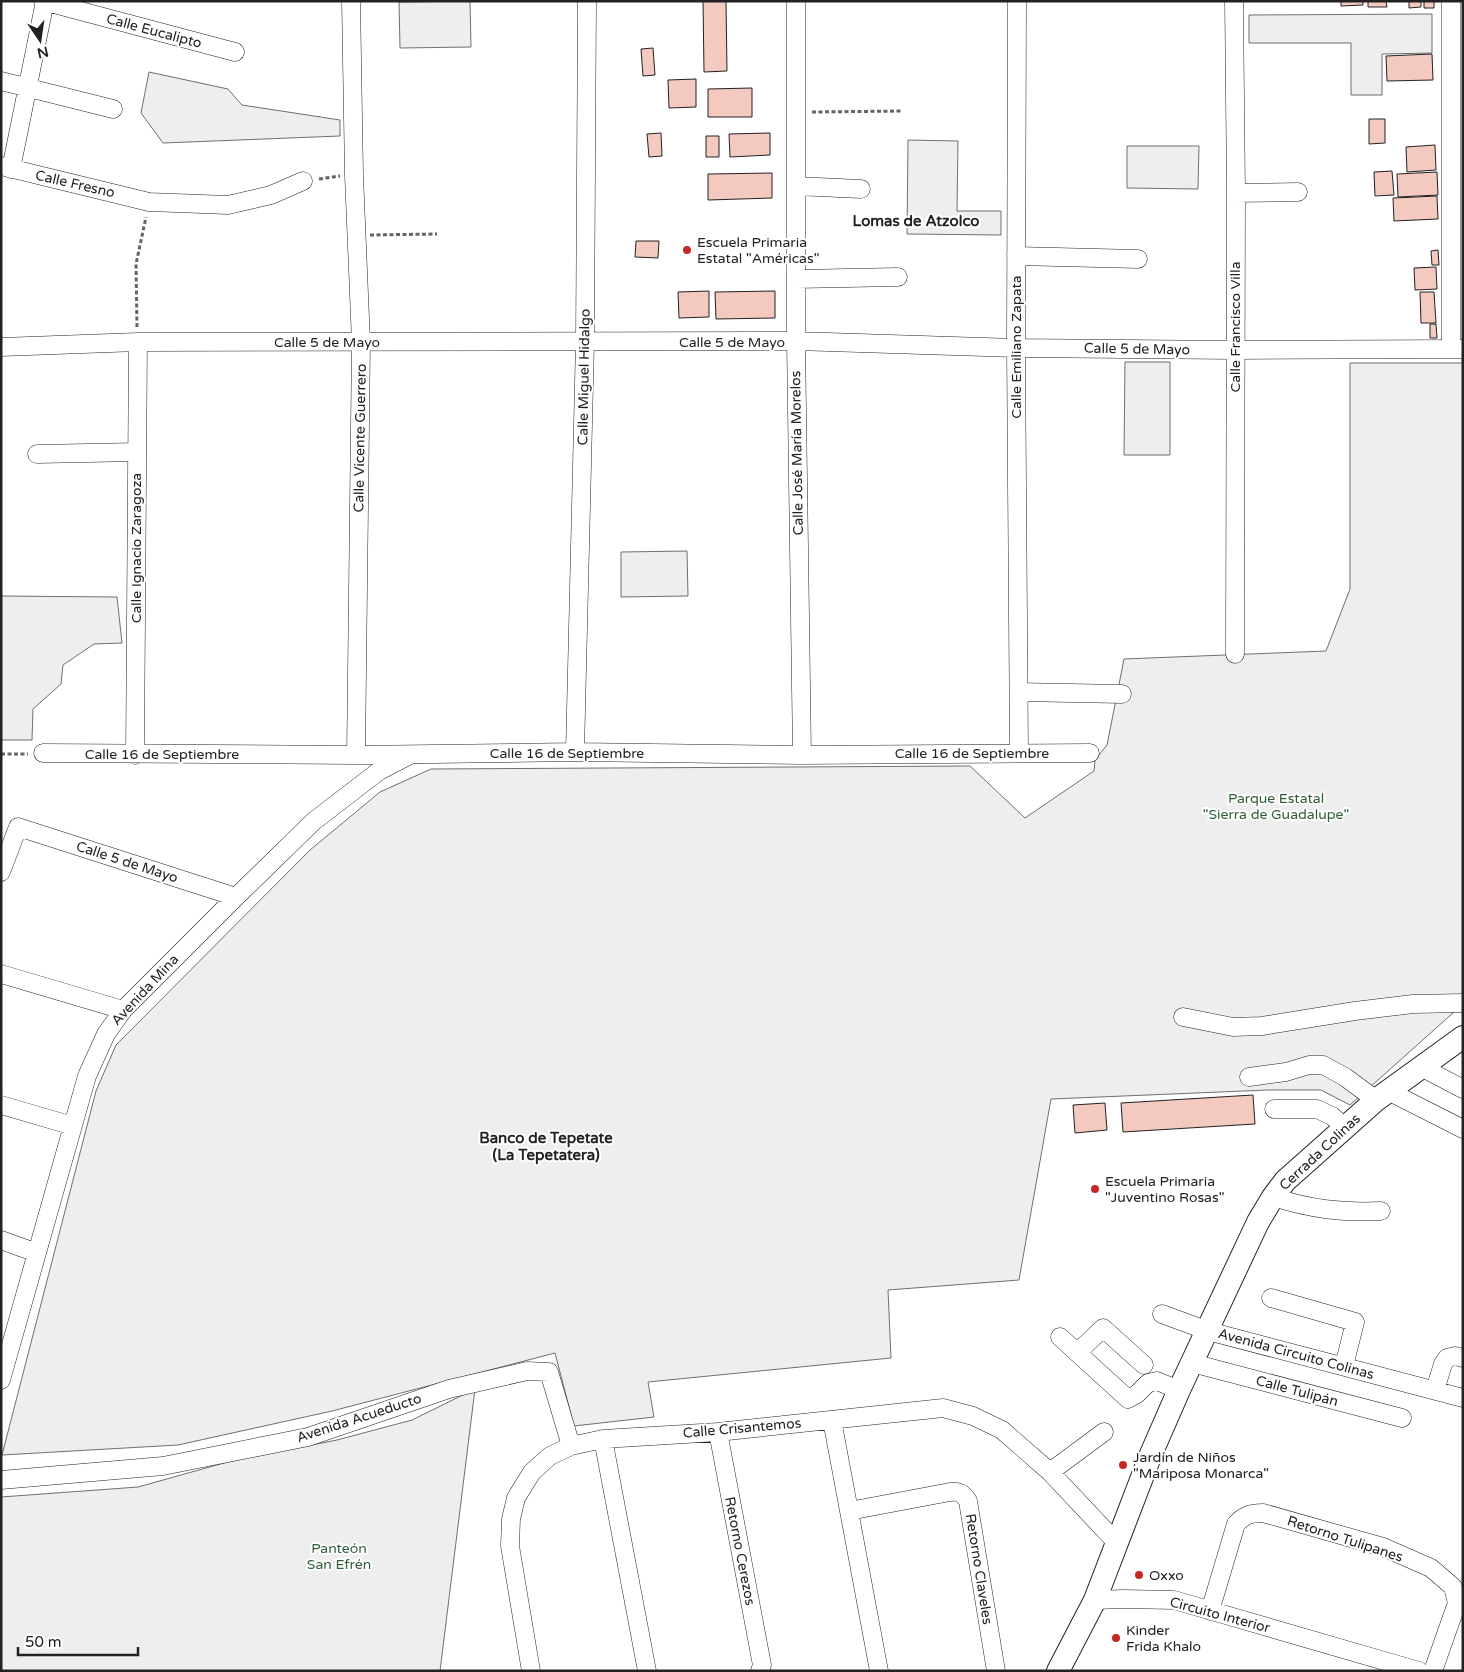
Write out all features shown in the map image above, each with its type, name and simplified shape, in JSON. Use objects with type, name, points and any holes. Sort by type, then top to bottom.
[{"type":"main road","name":"Cerrada Colinas","points":[[1208,1331],[1258,1222],[1285,1181],[1382,1096],[1463,1037]]},
{"type":"main road","name":"Avenida Circuito Colinas","points":[[1095,1600],[1116,1542],[1179,1390],[1208,1331]]},
{"type":"main road","points":[[1058,1671],[1095,1600]]},
{"type":"street","points":[[6,168],[28,87],[45,1]]},
{"type":"street","name":"Calle Eucalipto","points":[[45,1],[235,52]]},
{"type":"street","name":"Calle Vicente Guerrero","points":[[351,1],[354,175],[361,342],[356,755]]},
{"type":"street","name":"Calle Miguel Hidalgo","points":[[575,752],[585,342],[587,1]]},
{"type":"street","name":"Calle José María Morelos","points":[[796,1],[796,341],[802,754]]},
{"type":"street","name":"Calle Emiliano Zapata","points":[[1017,1],[1016,348],[1019,752]]},
{"type":"street","name":"Calle Francisco Villa","points":[[1234,1],[1236,193],[1235,654]]},
{"type":"street","points":[[1451,1],[1457,349]]},
{"type":"street","points":[[1,81],[113,109]]},
{"type":"street","name":"Calle Fresno","points":[[6,168],[149,202],[228,205],[271,195],[303,181]]},
{"type":"street","points":[[796,186],[861,189]]},
{"type":"street","points":[[1236,193],[1298,192]]},
{"type":"street","points":[[1016,256],[1138,259]]},
{"type":"street","points":[[796,279],[898,277]]},
{"type":"street","name":"Calle 5 de Mayo","points":[[1,347],[138,342],[796,341],[1016,348],[1235,350],[1457,349]]},
{"type":"street","name":"Calle Ignacio Zaragoza","points":[[135,755],[138,342]]},
{"type":"street","points":[[37,454],[137,452]]},
{"type":"street","points":[[1019,692],[1122,694]]},
{"type":"street","name":"Calle 16 de Septiembre","points":[[43,753],[135,755],[356,755],[575,752],[802,754],[1090,753]]},
{"type":"street","name":"Avenida Mina","points":[[2,1377],[87,1076],[106,1034],[124,1010],[236,897],[314,822],[379,771],[414,753]]},
{"type":"street","name":"Calle 5 de Mayo","points":[[1,872],[18,827],[236,897]]},
{"type":"street","points":[[1,974],[124,1010]]},
{"type":"street","points":[[1183,1017],[1234,1027],[1262,1026],[1413,1004],[1463,1003]]},
{"type":"street","points":[[1249,1077],[1286,1072],[1309,1065],[1323,1065],[1382,1096],[1463,1130]]},
{"type":"street","points":[[1421,1067],[1463,1089]]},
{"type":"street","points":[[1,1104],[73,1126]]},
{"type":"street","points":[[1274,1109],[1317,1109],[1332,1116],[1345,1127]]},
{"type":"street","points":[[1273,1197],[1297,1205],[1326,1210],[1352,1212],[1381,1211]]},
{"type":"street","points":[[1,1240],[37,1253]]},
{"type":"street","points":[[1270,1298],[1355,1322],[1344,1366]]},
{"type":"street","points":[[1162,1314],[1208,1331]]},
{"type":"street","points":[[1077,1353],[1103,1328],[1144,1365]]},
{"type":"street","name":"Avenida Circuito Colinas","points":[[1208,1331],[1463,1398]]},
{"type":"street","points":[[1060,1338],[1128,1399],[1137,1394],[1148,1383],[1157,1381],[1179,1390]]},
{"type":"street","points":[[1435,1390],[1443,1364],[1447,1358],[1455,1356],[1463,1358]]},
{"type":"street","name":"Calle Tulipán","points":[[1192,1363],[1402,1418]]},
{"type":"street","name":"Avenida Acueducto","points":[[1,1480],[163,1466],[308,1437],[449,1389],[527,1371],[549,1372],[571,1446]]},
{"type":"street","name":"Calle Crisantemos","points":[[530,1671],[510,1546],[511,1519],[516,1498],[532,1472],[550,1456],[571,1446],[603,1439],[718,1432],[943,1408],[973,1416],[1002,1430],[1050,1472],[1116,1542]]},
{"type":"street","points":[[832,1420],[879,1671]]},
{"type":"street","name":"Retorno Cerezos","points":[[718,1432],[762,1665],[760,1671]]},
{"type":"street","points":[[1050,1472],[1104,1432]]},
{"type":"street","points":[[603,1439],[647,1671]]},
{"type":"street","name":"Retorno Claveles","points":[[849,1511],[950,1492],[958,1491],[964,1495],[968,1501],[996,1671]]},
{"type":"street","name":"Retorno Tulipanes","points":[[1210,1611],[1236,1524],[1242,1517],[1252,1513],[1263,1513],[1383,1547],[1431,1568],[1454,1587],[1457,1603],[1433,1671]]},
{"type":"street","name":"Circuito Interior","points":[[1095,1600],[1174,1600],[1420,1671]]},
{"type":"path","points":[[796,112],[902,112]]},
{"type":"path","points":[[303,181],[354,175]]},
{"type":"path","points":[[138,342],[136,264],[149,202]]},
{"type":"path","points":[[357,235],[437,234]]},
{"type":"path","points":[[1,754],[43,753]]},
{"type":"green space","points":[[470,1],[471,47],[400,48],[399,2]]},
{"type":"green space","points":[[1432,14],[1432,53],[1382,54],[1382,95],[1351,95],[1351,43],[1249,43],[1249,15]]},
{"type":"green space","points":[[149,72],[228,89],[242,105],[340,120],[340,136],[163,143],[141,113]]},
{"type":"green space","points":[[908,140],[958,141],[957,211],[1001,211],[1001,235],[907,234]]},
{"type":"green space","points":[[1127,146],[1199,146],[1198,189],[1127,188]]},
{"type":"green space","points":[[1125,362],[1170,362],[1170,455],[1124,455]]},
{"type":"green space","name":"Parque Estatal \"Sierra de Guadalupe\"","points":[[1350,363],[1463,363],[1463,1004],[1350,1105],[1321,1090],[1268,1090],[1051,1099],[1019,1280],[888,1290],[891,1358],[648,1382],[654,1417],[574,1426],[555,1353],[332,1411],[178,1445],[2,1455],[96,1091],[116,1045],[310,850],[380,792],[431,769],[970,766],[1025,818],[1094,771],[1095,760],[1107,745],[1124,659],[1326,651],[1350,589]]},
{"type":"green space","points":[[687,551],[688,596],[621,597],[621,552]]},
{"type":"green space","points":[[1,596],[117,597],[122,643],[94,644],[63,665],[61,684],[33,709],[32,740],[1,740]]},
{"type":"green space","name":"Panteón San Efrén","points":[[475,1389],[440,1671],[1,1671],[1,1497],[138,1487],[231,1461],[337,1440],[412,1420]]},
{"type":"building","points":[[703,1],[726,1],[727,71],[704,72]]},
{"type":"building","points":[[1341,1],[1363,1],[1363,5],[1341,6]]},
{"type":"building","points":[[1368,1],[1386,1],[1387,7],[1368,7]]},
{"type":"building","points":[[1409,1],[1421,1],[1421,7],[1409,8]]},
{"type":"building","points":[[1424,1],[1434,1],[1434,8],[1424,8]]},
{"type":"building","points":[[653,48],[655,75],[643,76],[641,49]]},
{"type":"building","points":[[1432,54],[1433,80],[1387,81],[1386,56]]},
{"type":"building","points":[[696,79],[696,107],[669,108],[668,80]]},
{"type":"building","points":[[752,88],[752,117],[708,117],[708,89]]},
{"type":"building","points":[[1369,119],[1385,119],[1385,143],[1369,144]]},
{"type":"building","points":[[661,133],[662,156],[649,157],[647,134]]},
{"type":"building","points":[[770,133],[770,155],[730,157],[729,134]]},
{"type":"building","points":[[706,136],[719,136],[719,157],[706,157]]},
{"type":"building","points":[[1435,145],[1436,170],[1407,172],[1406,147]]},
{"type":"building","points":[[1392,171],[1394,195],[1375,196],[1374,172]]},
{"type":"building","points":[[1437,172],[1438,195],[1398,197],[1397,174]]},
{"type":"building","points":[[772,173],[772,198],[708,200],[708,174]]},
{"type":"building","points":[[1437,196],[1438,219],[1394,221],[1393,198]]},
{"type":"building","points":[[636,241],[659,241],[658,258],[635,257]]},
{"type":"building","points":[[1438,250],[1439,265],[1432,265],[1431,251]]},
{"type":"building","points":[[1436,267],[1437,289],[1415,290],[1414,268]]},
{"type":"building","points":[[709,291],[709,317],[679,318],[678,292]]},
{"type":"building","points":[[775,291],[775,318],[716,319],[715,292]]},
{"type":"building","points":[[1420,292],[1434,292],[1436,323],[1421,323]]},
{"type":"building","points":[[1430,324],[1436,324],[1437,338],[1430,338]]},
{"type":"building","points":[[1253,1095],[1255,1124],[1123,1132],[1121,1103]]},
{"type":"building","points":[[1105,1103],[1107,1130],[1075,1133],[1073,1105]]},
{"type":"place","name":"Escuela Primaria Estatal \"Américas\"","points":[[687,250]]},
{"type":"place","name":"Escuela Primaria \"Juventino Rosas\"","points":[[1095,1189]]},
{"type":"place","name":"Jardín de Niños \"Mariposa Monarca\"","points":[[1123,1465]]},
{"type":"place","name":"Oxxo","points":[[1139,1575]]},
{"type":"place","name":"Kinder Frida Khalo","points":[[1116,1638]]},
{"type":"district","name":"Lomas de Atzolco","points":[[916,221]]},
{"type":"district","name":"Banco de Tepetate (La Tepetatera)","points":[[546,1146]]}]
